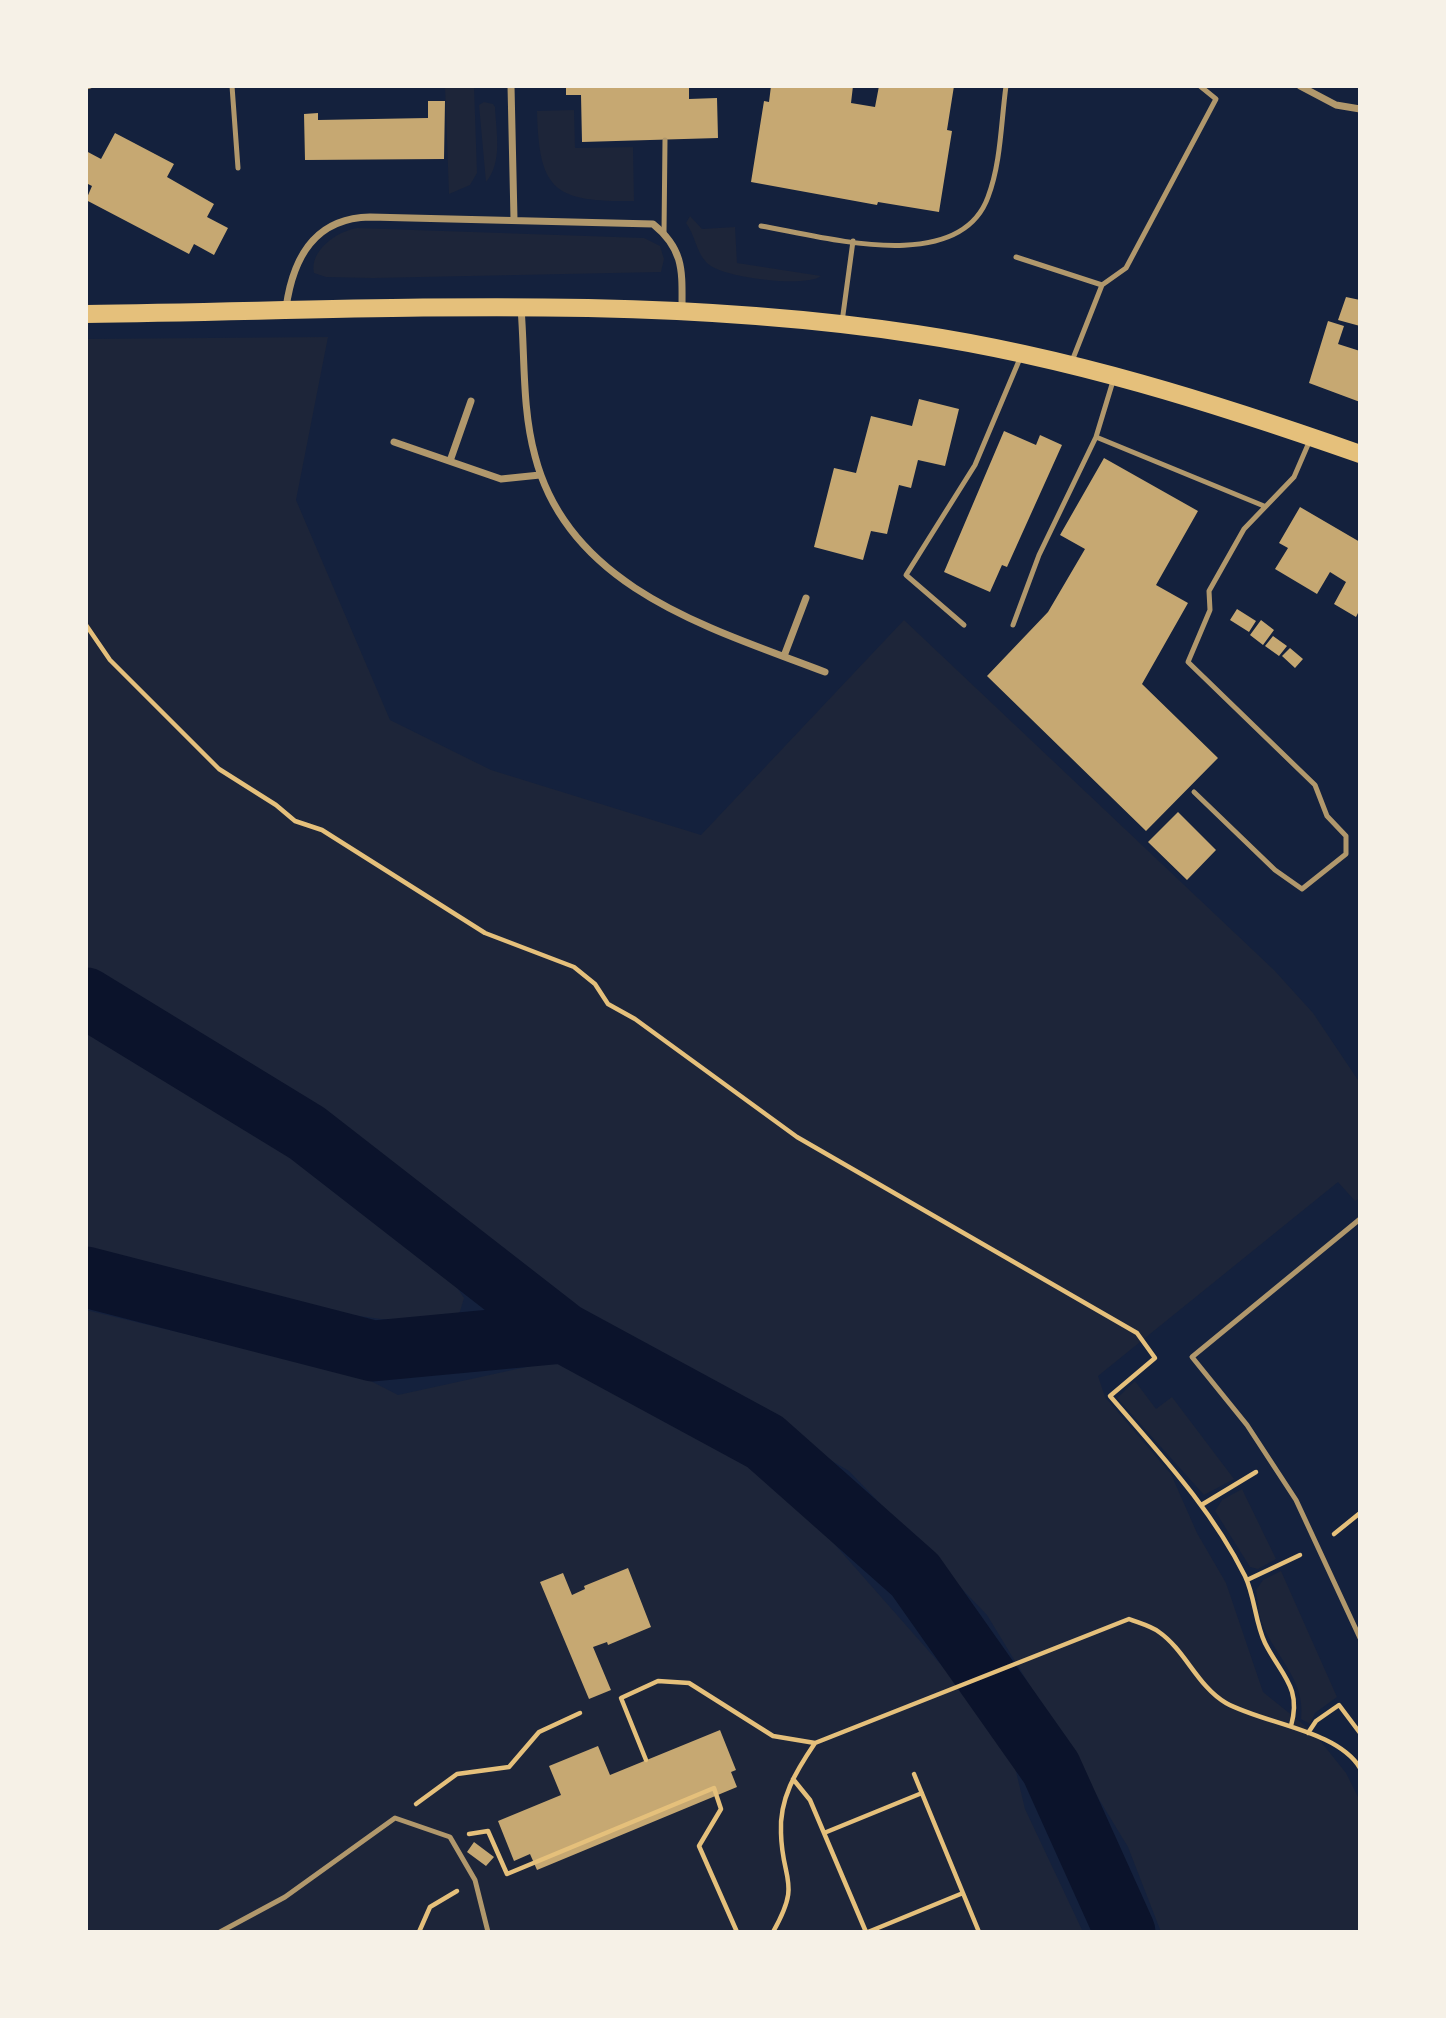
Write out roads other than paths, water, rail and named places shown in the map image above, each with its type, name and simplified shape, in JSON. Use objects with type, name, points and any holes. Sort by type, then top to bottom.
[{"type":"main road","points":[[86,314],[521,308],[682,311],[841,325],[915,334],[1022,353],[1115,374],[1360,454]]},
{"type":"street","points":[[511,86],[514,219]]},
{"type":"street","points":[[1300,86],[1336,105],[1360,109]]},
{"type":"street","points":[[286,312],[294,267],[325,228],[337,221],[370,216],[653,225],[671,239],[679,259],[682,311]]},
{"type":"street","points":[[521,308],[530,430],[540,475],[572,529],[616,576],[668,609],[825,672]]},
{"type":"street","points":[[450,461],[471,401]]},
{"type":"street","points":[[394,442],[501,479],[540,475]]},
{"type":"street","points":[[784,656],[806,598]]},
{"type":"lane","points":[[232,86],[237,168]]},
{"type":"lane","points":[[761,226],[897,247],[933,243],[953,234],[974,218],[987,200],[1006,86]]},
{"type":"lane","points":[[1071,364],[1102,285],[1126,268],[1216,99],[1199,86]]},
{"type":"lane","points":[[664,233],[665,140]]},
{"type":"lane","points":[[841,325],[853,241]]},
{"type":"lane","points":[[1016,257],[1102,285]]},
{"type":"lane","points":[[964,625],[906,575],[975,465],[1022,353]]},
{"type":"lane","points":[[1013,625],[1039,555],[1096,437],[1115,374]]},
{"type":"lane","points":[[1096,437],[1264,506]]},
{"type":"lane","points":[[1194,792],[1275,870],[1303,889],[1346,854],[1346,836],[1327,816],[1315,785],[1188,662],[1210,610],[1209,591],[1244,529],[1294,477],[1311,437]]},
{"type":"lane","points":[[1360,1219],[1192,1356],[1247,1425],[1296,1500],[1360,1638]]},
{"type":"lane","points":[[220,1932],[285,1897],[395,1818],[450,1837],[475,1880],[488,1932]]},
{"type":"waterway","points":[[86,998],[307,1133],[564,1333],[765,1442],[915,1575],[1051,1768],[1125,1932]]},
{"type":"waterway","points":[[86,1277],[373,1351],[564,1333]]}]
